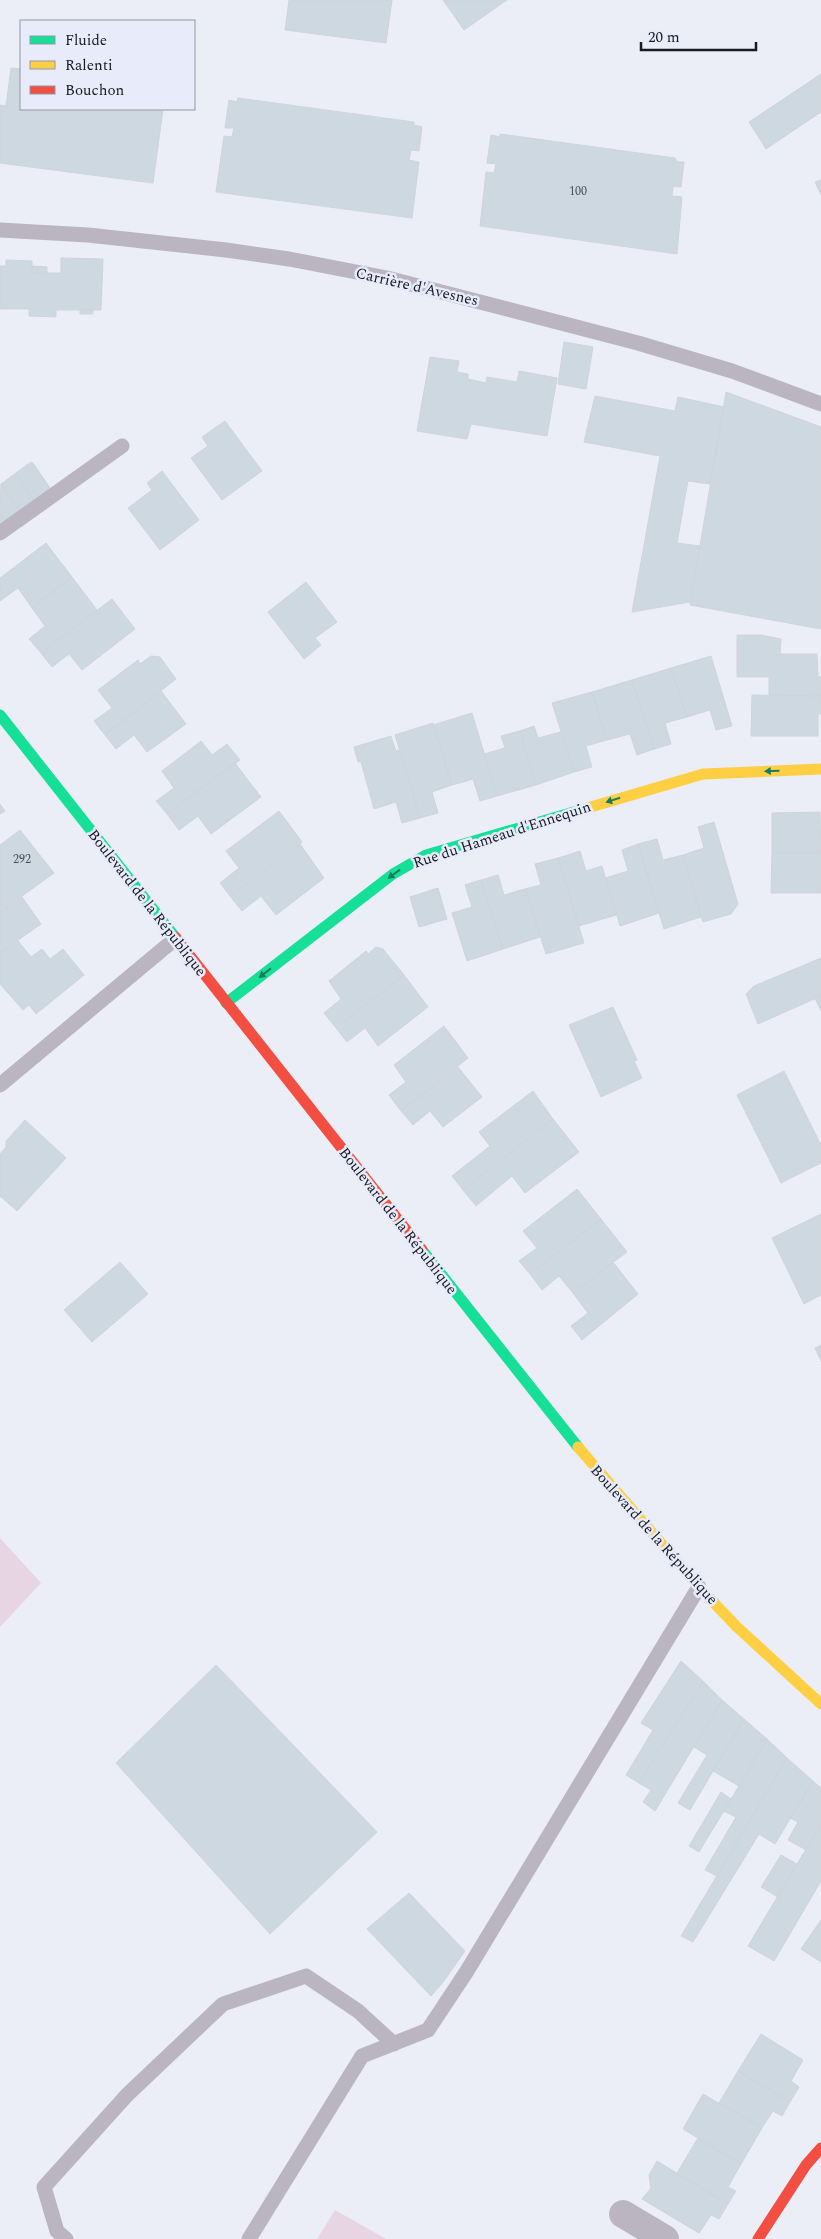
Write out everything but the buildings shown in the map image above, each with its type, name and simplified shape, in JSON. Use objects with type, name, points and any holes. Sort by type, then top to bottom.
[{"type":"street","name":"Boulevard de la République","points":[[0,715],[593,1466],[699,1587],[736,1626],[821,1704]]},
{"type":"street","name":"Rue du Hameau d'Ennequin","points":[[226,1003],[394,874],[426,855],[702,774],[821,769]]},
{"type":"street","points":[[758,2239],[806,2166],[821,2148]]},
{"type":"street","points":[[623,2214],[665,2239]]},
{"type":"lane","name":"Carrière d'Avesnes","points":[[0,230],[154,241],[289,259],[378,276],[638,343],[732,371],[821,404]]},
{"type":"lane","points":[[0,533],[122,446]]},
{"type":"lane","points":[[0,1085],[175,939]]},
{"type":"lane","points":[[249,2239],[362,2056],[428,2030],[467,1972],[699,1587]]},
{"type":"lane","points":[[66,2239],[57,2231],[44,2186],[127,2095],[223,2004],[306,1976],[358,2011],[394,2044]]},
{"type":"shaded area","points":[[0,1538],[41,1583],[0,1627]]},
{"type":"shaded area","points":[[335,2210],[386,2239],[317,2239]]},
{"type":"traffic: fast","points":[[0,715],[175,937]]},
{"type":"traffic: fast","points":[[226,1003],[393,874],[426,855],[584,809]]},
{"type":"traffic: fast","points":[[422,1250],[578,1447]]},
{"type":"traffic: slow","points":[[584,809],[703,774],[821,769]]},
{"type":"traffic: slow","points":[[578,1447],[699,1587],[736,1626],[821,1704]]},
{"type":"traffic: jam","points":[[175,937],[422,1250]]},
{"type":"traffic: jam","points":[[758,2239],[806,2165],[821,2148]]}]
